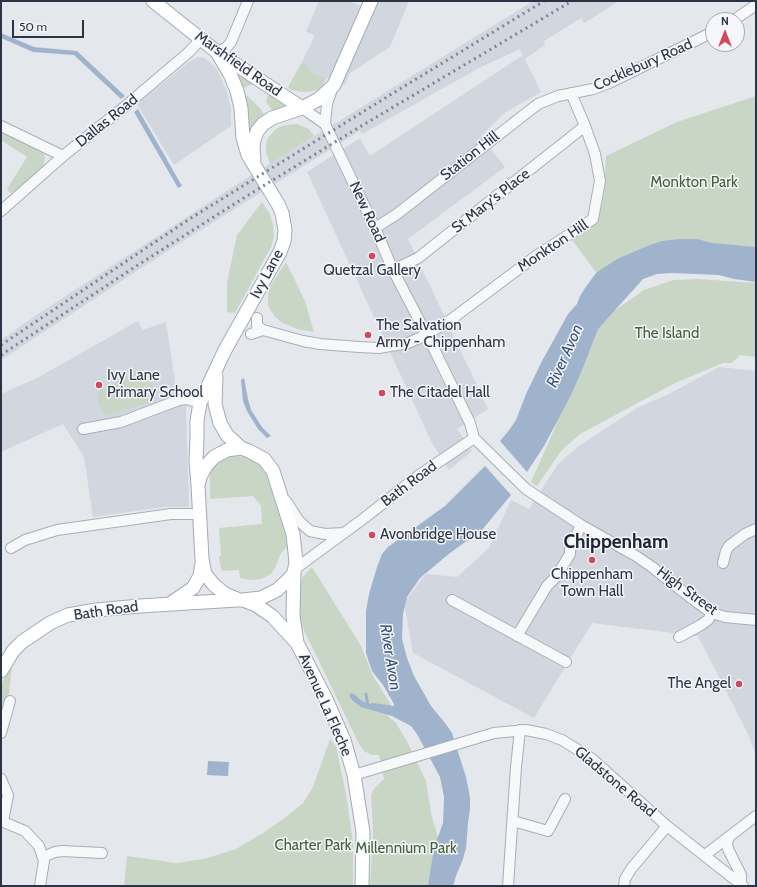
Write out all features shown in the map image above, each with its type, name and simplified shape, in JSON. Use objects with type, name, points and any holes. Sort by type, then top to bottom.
[{"type":"main road","name":"Marshfield Road","points":[[153,1],[217,52],[297,104]]},
{"type":"main road","points":[[297,104],[323,97],[334,85],[371,1]]},
{"type":"main road","name":"Ivy Lane","points":[[198,485],[196,461],[200,403],[221,359],[277,259],[284,241],[285,224],[281,209],[248,155],[245,146],[241,105],[237,91],[230,74],[217,52]]},
{"type":"main road","name":"Ivy Lane","points":[[255,165],[253,145],[255,136],[260,127],[297,104]]},
{"type":"main road","name":"Ivy Lane","points":[[221,359],[215,384],[215,404],[217,414],[224,431],[241,448]]},
{"type":"main road","points":[[241,448],[254,453],[268,463],[274,475],[294,538],[294,571],[283,585],[268,595],[253,599],[241,600],[225,594],[210,580],[204,570],[202,559],[198,485],[200,477],[206,466],[214,457],[227,450],[241,448]]},
{"type":"main road","name":"Bath Road","points":[[171,603],[193,588],[202,570],[202,559]]},
{"type":"main road","name":"Avenue La Fleche","points":[[294,571],[293,616],[297,643]]},
{"type":"main road","name":"Avenue La Fleche","points":[[241,600],[256,605],[272,616],[297,643],[337,724],[349,756],[354,775],[363,832],[362,886]]},
{"type":"main road","name":"Bath Road","points":[[1,671],[5,657],[19,645],[50,623],[68,615],[171,603],[241,600]]},
{"type":"street","points":[[217,52],[226,48],[232,42],[248,1]]},
{"type":"street","points":[[745,12],[756,5]]},
{"type":"street","name":"Cocklebury Road","points":[[571,93],[592,89],[608,83],[705,36]]},
{"type":"street","name":"Dallas Road","points":[[1,126],[62,156],[129,103],[189,52],[202,39]]},
{"type":"street","points":[[325,124],[327,104],[334,85]]},
{"type":"street","name":"Monkton Hill","points":[[263,330],[320,344],[366,347],[394,346],[408,343],[426,335],[453,318],[536,256],[593,219],[600,181],[595,154],[571,93]]},
{"type":"street","name":"Station Hill","points":[[375,228],[397,214],[532,108],[548,99],[571,93]]},
{"type":"street","name":"Marshfield Road","points":[[297,104],[325,124]]},
{"type":"street","name":"New Road","points":[[325,124],[375,228],[393,270],[470,423],[474,438]]},
{"type":"street","name":"St Mary's Place","points":[[393,270],[418,258],[585,126]]},
{"type":"street","points":[[1,211],[62,156]]},
{"type":"street","points":[[257,318],[257,326],[263,330]]},
{"type":"street","points":[[251,334],[263,330]]},
{"type":"street","points":[[83,429],[121,422],[179,400],[186,399],[200,403]]},
{"type":"street","name":"High Street","points":[[474,438],[525,488],[581,526],[636,556],[712,613],[726,617],[756,620]]},
{"type":"street","name":"Bath Road","points":[[294,571],[418,476],[474,438]]},
{"type":"street","points":[[278,488],[295,516],[308,530],[325,534],[345,533]]},
{"type":"street","points":[[11,548],[25,540],[57,530],[171,514],[200,514]]},
{"type":"street","points":[[517,636],[547,586],[556,577],[570,554],[570,550],[581,526]]},
{"type":"street","points":[[723,563],[729,546],[745,534],[756,529]]},
{"type":"street","points":[[452,600],[566,662]]},
{"type":"street","points":[[679,637],[702,625],[708,620],[712,613]]},
{"type":"street","points":[[1,733],[10,701]]},
{"type":"street","points":[[508,886],[520,730]]},
{"type":"street","name":"Gladstone Road","points":[[354,775],[494,733],[520,730],[546,734],[562,740],[574,747],[600,766],[667,826],[742,885]]},
{"type":"street","points":[[1,779],[8,796],[2,821],[29,834],[38,846],[43,857],[44,864],[40,886]]},
{"type":"street","points":[[512,821],[548,831],[564,799]]},
{"type":"street","points":[[705,855],[756,816]]},
{"type":"street","points":[[624,886],[625,879],[631,869],[667,826]]},
{"type":"street","points":[[729,837],[727,843],[728,849],[741,875],[742,885]]},
{"type":"street","points":[[43,857],[62,851],[102,853]]},
{"type":"shaded area","points":[[319,1],[349,1],[374,11],[379,1],[409,1],[390,47],[350,73],[345,85],[310,72],[302,62],[315,35],[306,32]]},
{"type":"shaded area","points":[[533,1],[619,1],[584,23],[581,18],[544,41],[545,45],[525,59],[541,92],[506,112],[481,136],[505,167],[408,239],[488,409],[457,429],[472,451],[449,470],[432,443],[307,172],[360,138],[370,156],[523,55],[520,49],[479,68],[362,134],[360,131],[172,248],[1,360],[1,340],[35,316],[242,181]]},
{"type":"shaded area","points":[[198,57],[205,58],[217,69],[227,92],[231,109],[231,126],[174,165],[137,104],[189,62]]},
{"type":"shaded area","name":"Ivy Lane Primary School","points":[[138,321],[143,330],[166,322],[176,391],[174,396],[178,406],[186,406],[189,507],[163,507],[93,517],[84,457],[63,424],[1,452],[1,394],[37,378]]},
{"type":"shaded area","points":[[719,367],[756,371],[756,756],[749,736],[698,636],[592,623],[534,718],[413,653],[404,603],[426,574],[457,577],[489,548],[511,500],[529,509],[558,464],[579,446],[637,408],[669,394]]},
{"type":"green space","points":[[302,62],[311,70],[310,72],[326,78],[323,85],[319,89],[303,92],[291,90],[288,87]]},
{"type":"green space","points":[[237,70],[255,83],[241,89],[235,73]]},
{"type":"green space","points":[[269,93],[288,103],[287,109],[273,112],[266,101]]},
{"type":"green space","points":[[243,96],[247,96],[260,108],[265,117],[248,138]]},
{"type":"green space","name":"Monkton Park","points":[[756,96],[756,248],[599,276],[572,240],[586,230],[594,221],[601,209],[604,194],[606,156],[677,122]]},
{"type":"green space","points":[[297,124],[309,129],[314,136],[270,164],[266,152],[268,138],[276,129],[280,127]]},
{"type":"green space","points":[[4,132],[39,149],[43,152],[45,158],[43,166],[40,170],[11,193],[7,189],[27,157],[1,140],[1,134]]},
{"type":"green space","points":[[262,202],[269,212],[273,224],[274,236],[271,247],[235,313],[227,312],[227,283],[237,235]]},
{"type":"green space","points":[[286,262],[305,301],[314,332],[297,329],[283,323],[275,317],[268,306],[268,294],[271,285]]},
{"type":"green space","name":"The Island","points":[[699,279],[756,283],[756,357],[740,355],[732,363],[723,363],[675,383],[580,434],[561,451],[537,486],[531,482],[555,428],[559,410],[589,336],[614,311],[644,290],[673,280]]},
{"type":"green space","points":[[140,370],[146,370],[154,390],[151,394],[153,401],[105,416],[98,401],[98,392]]},
{"type":"green space","points":[[237,456],[253,460],[266,474],[288,543],[288,546],[281,553],[271,574],[261,579],[251,580],[240,578],[239,570],[222,571],[220,564],[219,556],[221,556],[219,528],[262,524],[261,506],[253,496],[211,499],[210,497],[210,473],[215,465],[222,459]]},
{"type":"green space","name":"Millennium Park","points":[[312,567],[361,646],[372,674],[391,705],[387,715],[396,723],[408,743],[426,781],[431,813],[441,848],[432,886],[370,886],[373,832],[371,796],[373,790],[384,779],[379,755],[372,755],[364,751],[359,744],[300,622],[297,599],[299,589],[302,578]]},
{"type":"green space","points":[[12,666],[9,693],[1,724],[1,684]]},
{"type":"green space","name":"Charter Park","points":[[330,739],[336,746],[346,794],[353,843],[353,886],[124,886],[127,856],[176,863],[204,859],[236,849],[286,817],[303,803],[313,787]]},
{"type":"water","points":[[1,33],[34,47],[77,51],[125,96],[121,99],[74,55],[33,52],[1,38]]},
{"type":"water","points":[[138,109],[182,186],[178,188],[134,112]]},
{"type":"water","name":"River Avon","points":[[697,239],[712,243],[756,247],[756,282],[719,275],[672,273],[657,274],[643,279],[598,329],[571,395],[544,446],[527,472],[500,441],[516,420],[526,394],[542,361],[568,314],[577,304],[585,288],[596,273],[617,259],[662,241]]},
{"type":"water","points":[[244,378],[251,410],[262,427],[271,436],[267,438],[258,429],[243,401],[241,380]]},
{"type":"water","name":"River Avon","points":[[485,466],[511,495],[482,530],[450,553],[420,578],[407,597],[403,614],[402,639],[407,658],[414,676],[431,706],[452,733],[466,777],[470,797],[466,848],[453,886],[428,886],[434,848],[443,823],[444,797],[440,777],[417,734],[411,726],[392,716],[361,707],[349,696],[351,693],[354,694],[362,701],[369,704],[373,703],[394,706],[383,685],[372,671],[366,653],[366,611],[369,594],[382,554],[388,547],[445,506]]},
{"type":"water","points":[[208,761],[229,762],[228,776],[207,775]]},
{"type":"waterway","points":[[366,694],[368,706]]},
{"type":"railway","points":[[1,345],[191,218],[544,1]]},
{"type":"railway","points":[[1,355],[141,263],[250,194],[572,1]]},
{"type":"place","name":"Quetzal Gallery","points":[[372,256]]},
{"type":"place","name":"The Salvation Army - Chippenham","points":[[368,335]]},
{"type":"place","name":"Ivy Lane Primary School","points":[[99,385]]},
{"type":"place","name":"The Citadel Hall","points":[[382,393]]},
{"type":"place","name":"Avonbridge House","points":[[372,535]]},
{"type":"place","name":"Chippenham Town Hall","points":[[592,560]]},
{"type":"place","name":"The Angel","points":[[739,684]]},
{"type":"district","name":"Chippenham","points":[[616,542]]}]
